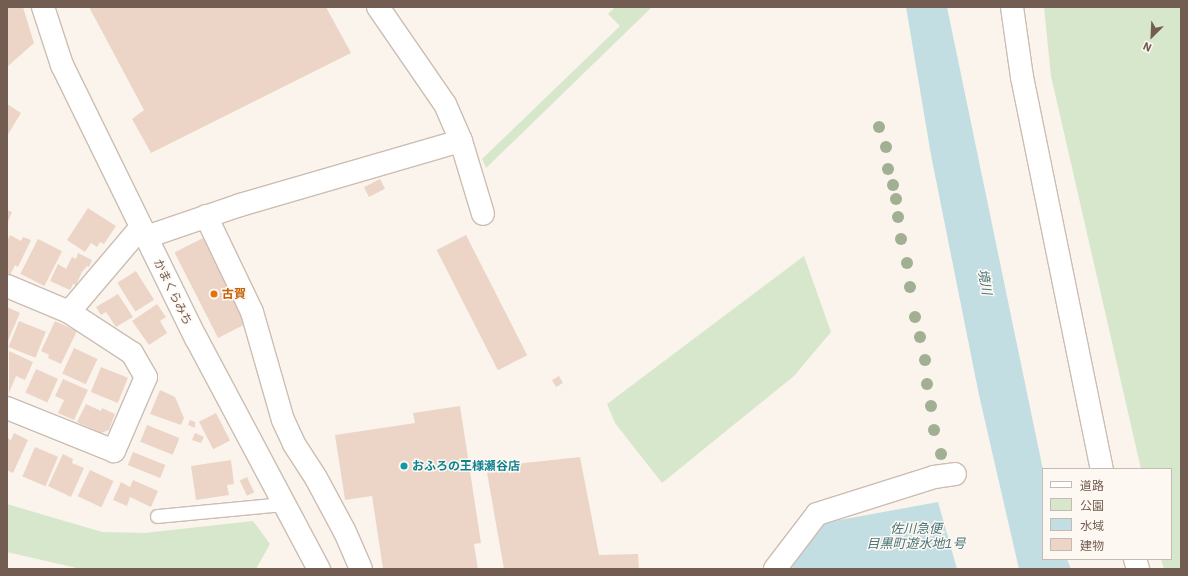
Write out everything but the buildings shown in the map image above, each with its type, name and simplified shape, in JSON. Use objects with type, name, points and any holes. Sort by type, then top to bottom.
[{"type":"street","name":"かまくらみち","points":[[43,7],[62,65],[196,338],[319,569]]},
{"type":"street","points":[[378,7],[445,104],[461,141],[483,214]]},
{"type":"street","points":[[1012,7],[1022,77],[1102,468]]},
{"type":"street","points":[[69,312],[144,232],[206,216],[461,141]]},
{"type":"street","points":[[206,216],[252,312],[283,420],[294,444],[345,532],[361,569]]},
{"type":"street","points":[[7,286],[69,312],[132,353],[146,377],[114,451],[7,408]]},
{"type":"street","points":[[775,569],[817,514],[934,477],[955,474]]},
{"type":"lane","points":[[157,516],[284,504]]},
{"type":"green space","points":[[615,7],[652,7],[486,168],[482,159],[620,26],[608,14]]},
{"type":"green space","points":[[1044,7],[1181,7],[1181,569],[1164,569],[1161,560],[1172,560],[1172,468],[1141,468],[1051,76]]},
{"type":"green space","points":[[804,256],[831,332],[794,376],[662,483],[615,423],[607,404]]},
{"type":"green space","points":[[7,504],[102,532],[144,533],[253,521],[270,544],[256,569],[81,569],[7,552]]},
{"type":"water","name":"境川","points":[[906,7],[947,7],[1043,468],[1042,560],[1067,560],[1071,569],[1019,569],[979,395],[931,155]]},
{"type":"water","name":"佐川急便 目黒町遊水地1号","points":[[938,502],[957,569],[791,569],[823,523]]},
{"type":"place","name":"古賀","points":[[214,294]]},
{"type":"place","name":"おふろの王様瀬谷店","points":[[404,466]]}]
